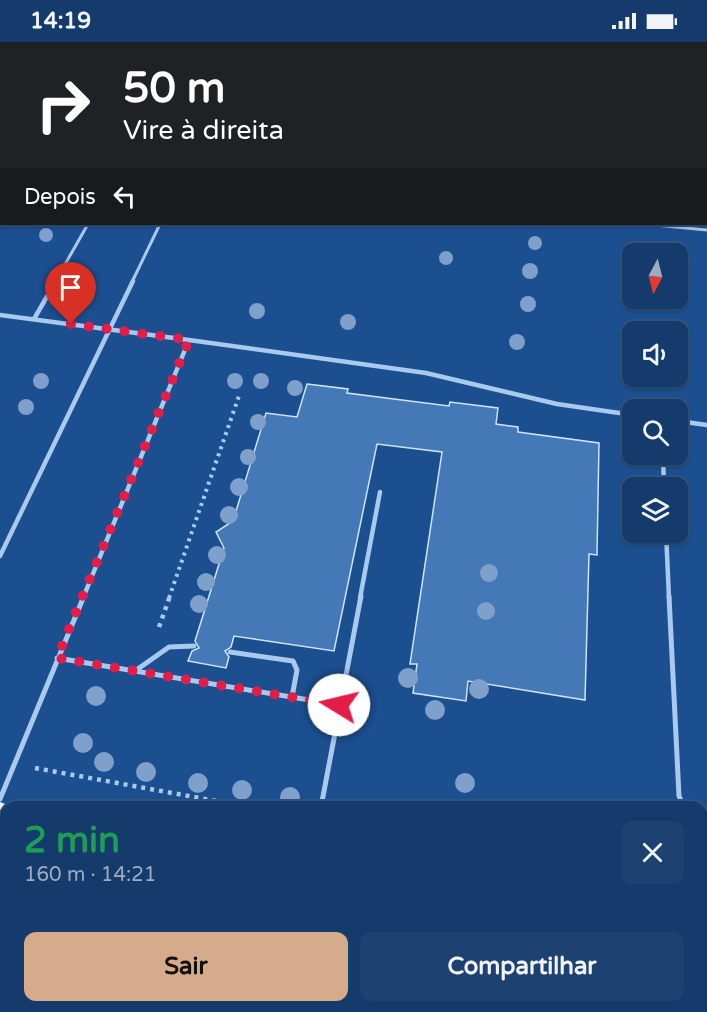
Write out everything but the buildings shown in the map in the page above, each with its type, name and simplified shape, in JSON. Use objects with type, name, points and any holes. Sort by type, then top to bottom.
[{"type":"lane","points":[[34,319],[87,225]]},
{"type":"lane","points":[[0,556],[160,225]]},
{"type":"lane","points":[[653,225],[707,231]]},
{"type":"lane","points":[[0,315],[426,373],[557,404],[622,413]]},
{"type":"lane","points":[[0,799],[189,340]]},
{"type":"lane","points":[[688,422],[707,425]]},
{"type":"lane","points":[[322,801],[380,492]]},
{"type":"lane","points":[[666,543],[675,730],[679,796],[681,801]]},
{"type":"lane","points":[[135,671],[169,647],[194,646]]},
{"type":"lane","points":[[230,652],[293,661],[297,670],[292,697]]},
{"type":"lane","points":[[57,658],[339,705]]},
{"type":"path","points":[[147,662],[240,393]]},
{"type":"path","points":[[14,764],[216,801]]},
{"type":"route","points":[[71,324],[189,340],[57,658],[339,705]]}]
